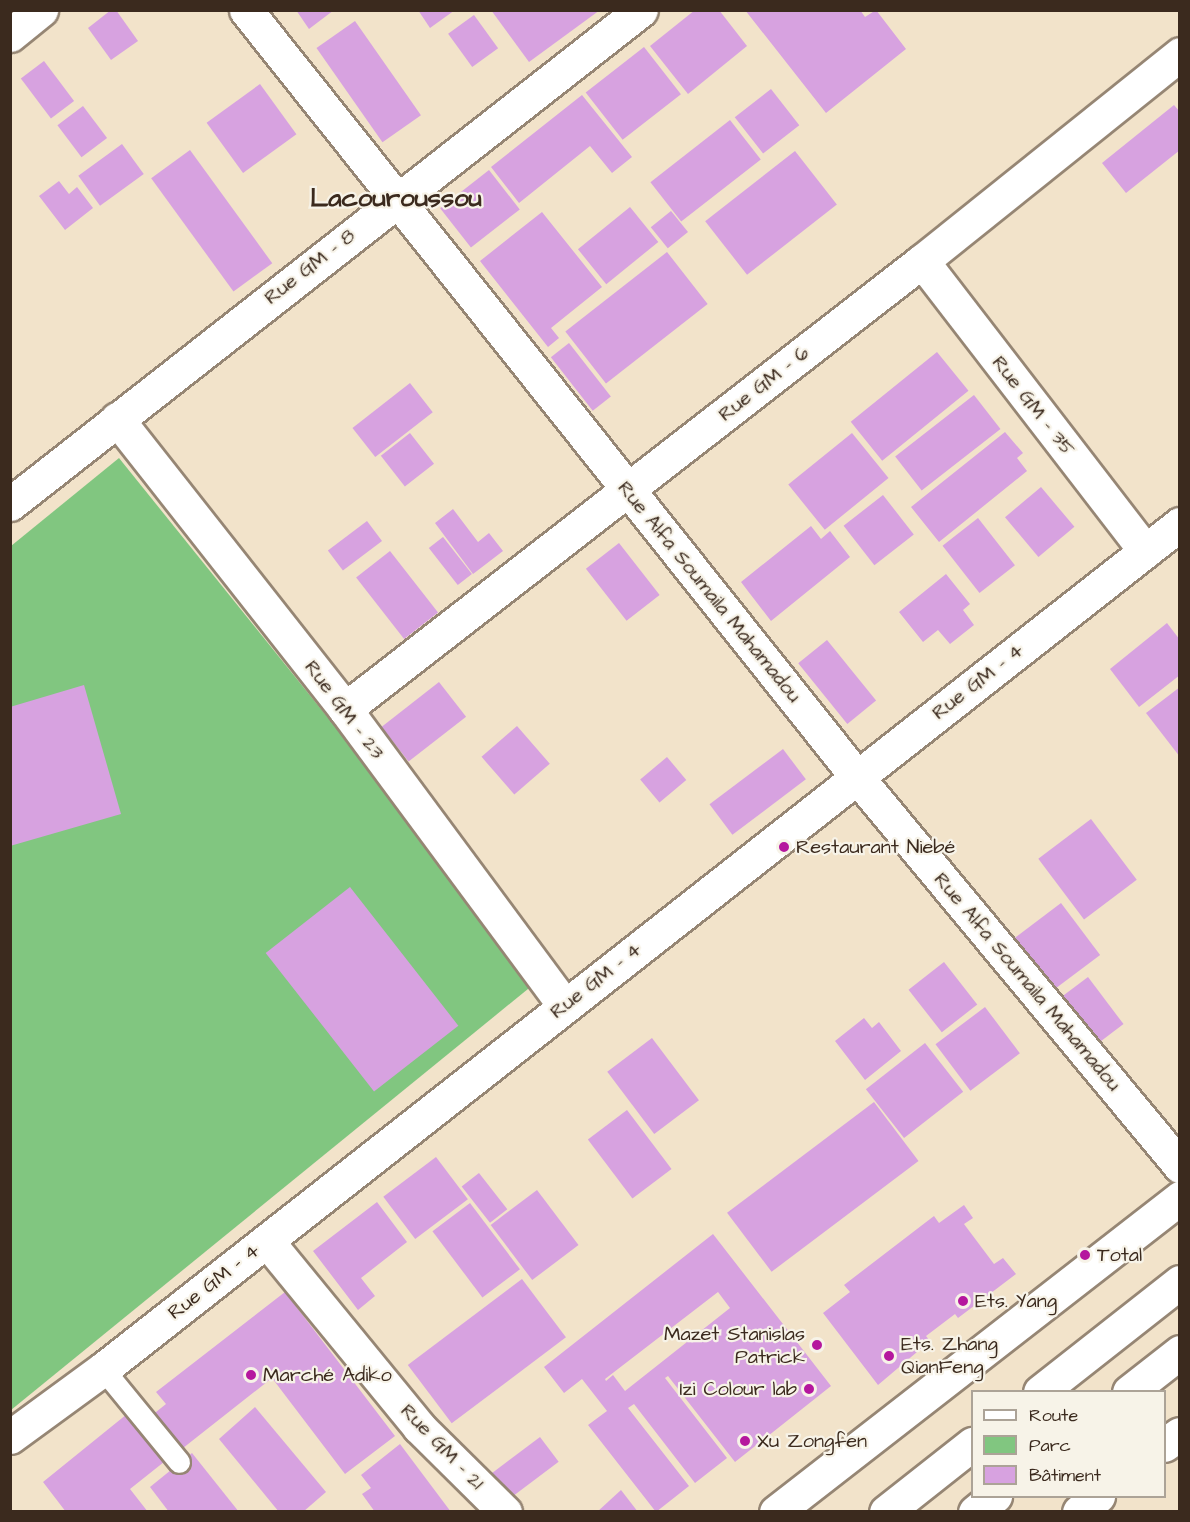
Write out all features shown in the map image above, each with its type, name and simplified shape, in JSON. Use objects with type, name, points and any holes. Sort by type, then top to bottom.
[{"type":"main road","points":[[10,35],[41,10]]},
{"type":"main road","name":"Rue Alfa Soumaila Mahamadou","points":[[246,10],[856,777],[1179,1166]]},
{"type":"main road","name":"Rue GM - 8","points":[[10,504],[396,199],[641,10]]},
{"type":"main road","name":"Rue GM - 6","points":[[345,709],[922,261],[1179,54]]},
{"type":"main road","name":"Rue GM - 35","points":[[922,261],[1145,551]]},
{"type":"main road","name":"Rue GM - 23","points":[[117,419],[345,709],[564,1005]]},
{"type":"main road","name":"Rue GM - 4","points":[[10,1437],[103,1369],[267,1241],[564,1005],[1179,524]]},
{"type":"main road","points":[[776,1512],[1179,1198]]},
{"type":"main road","name":"Rue GM - 21","points":[[267,1241],[419,1426],[505,1512]]},
{"type":"main road","points":[[1043,1390],[1179,1282]]},
{"type":"main road","points":[[1132,1390],[1179,1352]]},
{"type":"main road","points":[[1166,1444],[1179,1434]]},
{"type":"main road","points":[[886,1512],[971,1445]]},
{"type":"main road","points":[[975,1512],[994,1498]]},
{"type":"main road","points":[[1079,1512],[1097,1498]]},
{"type":"lane","points":[[103,1369],[179,1462]]},
{"type":"green space","points":[[119,458],[539,980],[11,1410],[11,546]]},
{"type":"building","points":[[111,10],[116,10],[138,41],[111,60],[88,28]]},
{"type":"building","points":[[296,10],[334,10],[309,29]]},
{"type":"building","points":[[418,10],[455,10],[430,28]]},
{"type":"building","points":[[491,10],[600,10],[529,62]]},
{"type":"building","points":[[695,10],[719,10],[747,46],[688,94],[650,46]]},
{"type":"building","points":[[745,10],[860,10],[865,17],[876,10],[906,49],[826,113]]},
{"type":"building","points":[[474,15],[498,48],[472,67],[448,34]]},
{"type":"building","points":[[355,21],[421,115],[382,142],[316,48]]},
{"type":"building","points":[[644,47],[681,94],[623,140],[586,93]]},
{"type":"building","points":[[44,61],[74,101],[51,118],[21,78]]},
{"type":"building","points":[[260,84],[296,134],[243,173],[207,123]]},
{"type":"building","points":[[771,89],[799,125],[763,154],[735,117]]},
{"type":"building","points":[[582,95],[632,157],[612,173],[590,146],[519,203],[491,167]]},
{"type":"building","points":[[1174,105],[1180,112],[1180,150],[1126,193],[1102,163]]},
{"type":"building","points":[[83,106],[107,138],[82,157],[57,125]]},
{"type":"building","points":[[730,120],[761,159],[681,222],[650,182]]},
{"type":"building","points":[[122,144],[144,174],[100,206],[78,176]]},
{"type":"building","points":[[190,150],[272,263],[233,291],[151,178]]},
{"type":"building","points":[[795,151],[837,205],[747,275],[705,221]]},
{"type":"building","points":[[489,170],[520,209],[471,248],[440,208]]},
{"type":"building","points":[[59,181],[69,194],[77,187],[93,208],[65,230],[39,196]]},
{"type":"building","points":[[630,207],[658,242],[606,284],[578,249]]},
{"type":"building","points":[[671,211],[688,232],[668,248],[651,227]]},
{"type":"building","points":[[542,212],[602,287],[551,328],[559,338],[548,347],[480,261]]},
{"type":"building","points":[[667,252],[708,304],[606,383],[565,331]]},
{"type":"building","points":[[569,343],[611,397],[593,411],[551,357]]},
{"type":"building","points":[[937,352],[968,391],[882,461],[851,422]]},
{"type":"building","points":[[410,383],[433,412],[375,457],[352,428]]},
{"type":"building","points":[[974,395],[1000,429],[922,490],[895,457]]},
{"type":"building","points":[[1005,432],[1023,453],[1017,458],[1027,471],[939,542],[911,507]]},
{"type":"building","points":[[410,433],[434,464],[405,487],[381,456]]},
{"type":"building","points":[[852,433],[889,478],[825,530],[788,485]]},
{"type":"building","points":[[1041,487],[1074,527],[1038,557],[1005,517]]},
{"type":"building","points":[[883,495],[914,534],[874,565],[844,526]]},
{"type":"building","points":[[453,509],[478,542],[489,533],[503,551],[473,574],[435,523]]},
{"type":"building","points":[[978,518],[1015,565],[979,593],[943,546]]},
{"type":"building","points":[[367,521],[382,541],[343,570],[328,550]]},
{"type":"building","points":[[811,526],[821,539],[830,531],[850,557],[771,621],[741,582]]},
{"type":"building","points":[[443,537],[472,574],[458,585],[429,548]]},
{"type":"building","points":[[619,543],[660,595],[627,621],[586,569]]},
{"type":"building","points":[[390,551],[438,612],[404,639],[356,577]]},
{"type":"building","points":[[946,574],[970,604],[963,610],[974,625],[950,644],[938,630],[923,642],[899,612]]},
{"type":"building","points":[[1167,623],[1180,640],[1180,675],[1139,707],[1110,669]]},
{"type":"building","points":[[827,640],[876,701],[847,724],[798,663]]},
{"type":"building","points":[[439,682],[466,717],[409,762],[381,727]]},
{"type":"building","points":[[84,685],[121,814],[10,846],[10,707]]},
{"type":"building","points":[[1180,687],[1180,757],[1146,713]]},
{"type":"building","points":[[517,726],[550,764],[514,795],[482,757]]},
{"type":"building","points":[[783,749],[806,779],[732,835],[710,804]]},
{"type":"building","points":[[667,757],[686,780],[659,802],[640,779]]},
{"type":"building","points":[[1091,819],[1137,880],[1084,919],[1038,859]]},
{"type":"building","points":[[350,887],[458,1026],[374,1092],[266,953]]},
{"type":"building","points":[[1061,903],[1100,955],[1050,993],[1011,941]]},
{"type":"building","points":[[944,962],[977,1005],[942,1032],[909,990]]},
{"type":"building","points":[[1088,977],[1124,1024],[1088,1051],[1052,1004]]},
{"type":"building","points":[[985,1007],[1020,1053],[970,1091],[935,1044]]},
{"type":"building","points":[[864,1018],[872,1028],[879,1022],[901,1051],[865,1080],[835,1041]]},
{"type":"building","points":[[652,1038],[699,1100],[654,1134],[607,1072]]},
{"type":"building","points":[[925,1043],[963,1092],[904,1138],[866,1089]]},
{"type":"building","points":[[874,1102],[919,1161],[772,1272],[727,1213]]},
{"type":"building","points":[[627,1110],[672,1169],[632,1199],[588,1139]]},
{"type":"building","points":[[436,1157],[468,1199],[415,1239],[383,1197]]},
{"type":"building","points":[[479,1173],[507,1209],[490,1223],[462,1187]]},
{"type":"building","points":[[537,1190],[579,1245],[532,1280],[491,1225]]},
{"type":"building","points":[[377,1202],[407,1242],[361,1278],[375,1296],[358,1310],[313,1251]]},
{"type":"building","points":[[470,1203],[520,1269],[482,1298],[432,1231]]},
{"type":"building","points":[[964,1205],[973,1218],[964,1224],[994,1264],[1003,1258],[1016,1274],[958,1318],[955,1314],[926,1336],[930,1341],[878,1385],[823,1313],[850,1292],[844,1285],[934,1216],[939,1223]]},
{"type":"building","points":[[713,1234],[831,1386],[735,1462],[668,1376],[665,1378],[727,1458],[695,1483],[634,1404],[628,1408],[689,1486],[656,1512],[588,1425],[607,1411],[582,1379],[564,1393],[544,1367]],"holes":[[[718,1292],[730,1308],[625,1391],[613,1375],[606,1381],[605,1379]]]},
{"type":"building","points":[[522,1279],[566,1337],[452,1423],[408,1365]]},
{"type":"building","points":[[285,1292],[395,1436],[345,1474],[272,1378],[178,1452],[151,1416],[166,1404],[156,1392]]},
{"type":"building","points":[[255,1407],[326,1492],[303,1512],[279,1512],[219,1439]]},
{"type":"building","points":[[132,1410],[169,1458],[130,1489],[148,1512],[66,1512],[43,1482]]},
{"type":"building","points":[[540,1437],[559,1462],[509,1499],[490,1474]]},
{"type":"building","points":[[400,1444],[451,1512],[375,1512],[362,1494],[371,1488],[361,1475]]},
{"type":"building","points":[[192,1453],[239,1512],[169,1512],[150,1487]]},
{"type":"building","points":[[621,1490],[638,1512],[597,1512]]},
{"type":"place","name":"Restaurant Niebé","points":[[784,847]]},
{"type":"place","name":"Total","points":[[1085,1255]]},
{"type":"place","name":"Ets. Yang","points":[[963,1301]]},
{"type":"place","name":"Mazet Stanislas Patrick","points":[[817,1345]]},
{"type":"place","name":"Ets. Zhang QianFeng","points":[[889,1356]]},
{"type":"place","name":"Marché Adiko","points":[[251,1375]]},
{"type":"place","name":"Izi Colour lab","points":[[809,1389]]},
{"type":"place","name":"Xu Zongfen","points":[[745,1441]]},
{"type":"district","name":"Lacouroussou","points":[[396,199]]}]
